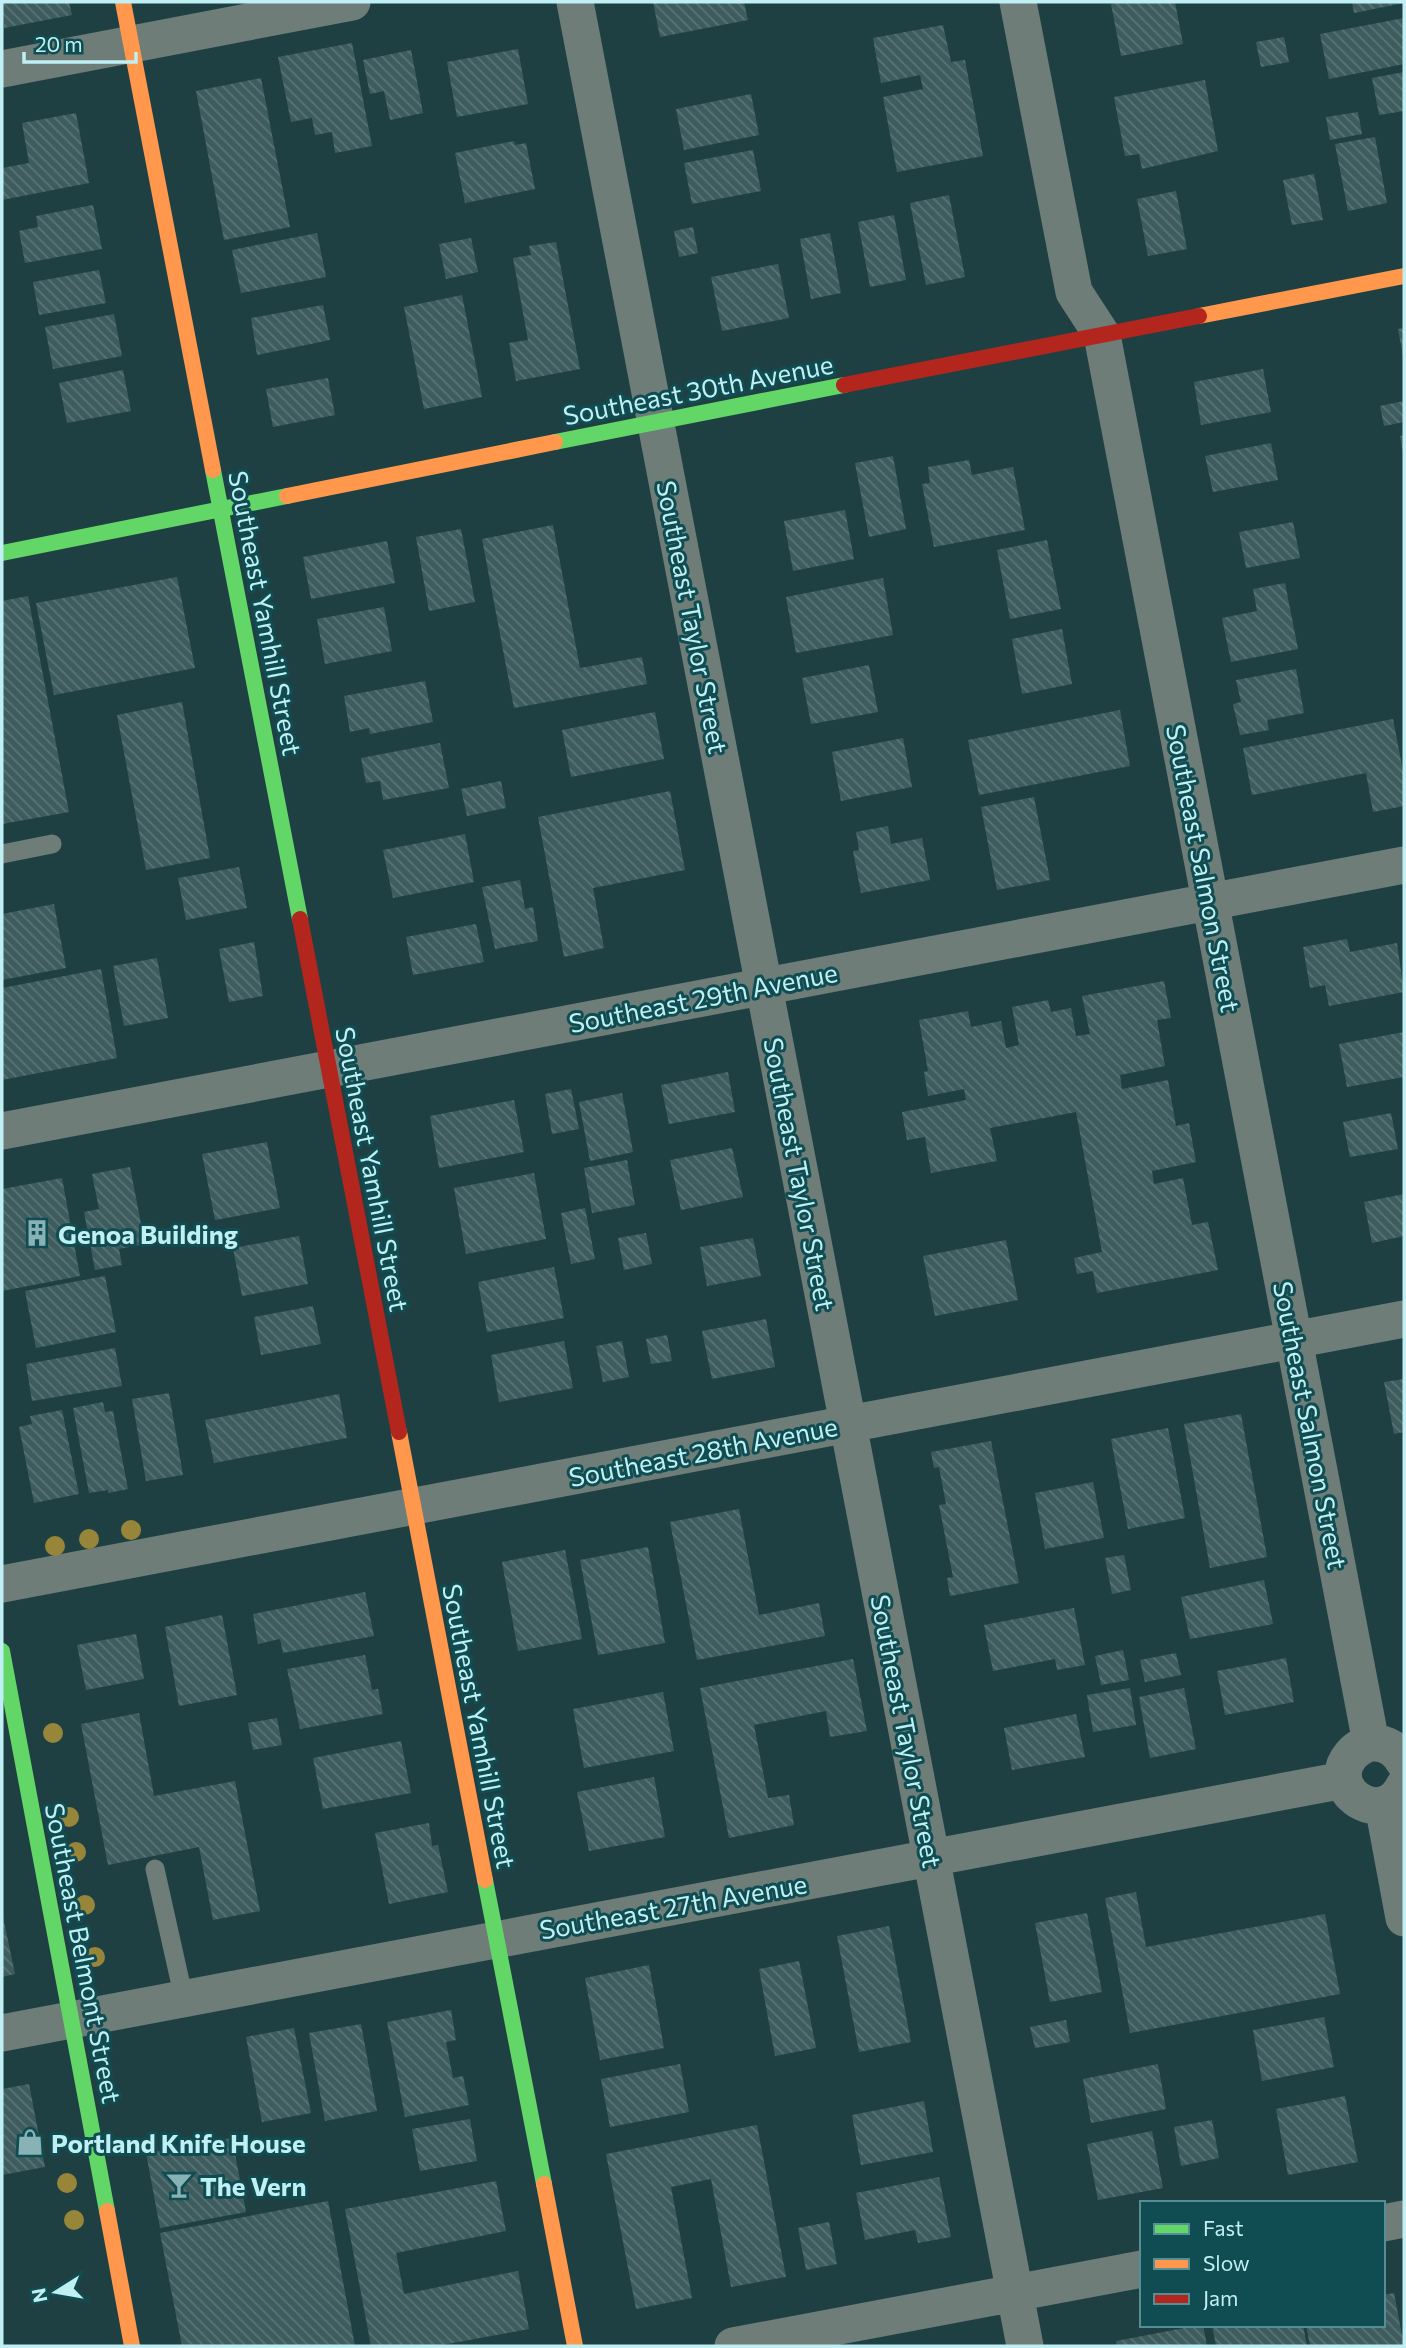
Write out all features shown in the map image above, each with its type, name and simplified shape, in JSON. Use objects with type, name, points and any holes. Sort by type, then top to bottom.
[{"type":"street","name":"Southeast Yamhill Street","points":[[123,2],[575,2346]]},
{"type":"street","points":[[2,69],[352,2]]},
{"type":"street","name":"Southeast Taylor Street","points":[[575,2],[1025,2346]]},
{"type":"street","name":"Southeast Salmon Street","points":[[1018,2],[1074,292],[1102,335],[1371,1743]]},
{"type":"street","name":"Southeast 30th Avenue","points":[[2,553],[1404,276]]},
{"type":"street","name":"Southeast 29th Avenue","points":[[2,1131],[1404,865]]},
{"type":"street","name":"Southeast 28th Avenue","points":[[2,1584],[1404,1319]]},
{"type":"street","name":"Southeast Belmont Street","points":[[2,1651],[132,2346]]},
{"type":"street","points":[[1404,1762],[1390,1746],[1371,1743],[1353,1752],[1347,1760],[1344,1780],[1348,1790],[1363,1803],[1373,1806],[1394,1795],[1404,1918]]},
{"type":"street","name":"Southeast 27th Avenue","points":[[2,2033],[1344,1780]]},
{"type":"street","points":[[1385,2223],[1404,2219]]},
{"type":"street","points":[[733,2346],[1140,2269]]},
{"type":"lane","points":[[2,854],[52,844]]},
{"type":"lane","points":[[155,1870],[184,1998]]},
{"type":"building","points":[[2,2],[69,2],[72,15],[4,28]]},
{"type":"building","points":[[653,2],[744,2],[748,20],[660,37]]},
{"type":"building","points":[[1175,2],[1183,44],[1121,56],[1111,4]]},
{"type":"building","points":[[1352,2],[1404,2],[1404,3],[1354,13]]},
{"type":"building","points":[[1404,18],[1404,64],[1329,79],[1320,34]]},
{"type":"building","points":[[943,25],[951,62],[965,60],[983,156],[897,172],[883,97],[923,89],[920,75],[881,83],[873,38]]},
{"type":"building","points":[[1284,37],[1289,62],[1261,67],[1256,42]]},
{"type":"building","points":[[352,43],[372,146],[335,153],[332,132],[315,135],[312,118],[291,122],[278,57]]},
{"type":"building","points":[[518,49],[528,104],[457,117],[447,62]]},
{"type":"building","points":[[411,50],[423,113],[390,120],[384,91],[370,94],[363,60]]},
{"type":"building","points":[[1404,72],[1404,111],[1379,115],[1372,78]]},
{"type":"building","points":[[261,78],[290,227],[224,240],[196,91]]},
{"type":"building","points":[[1205,80],[1218,151],[1142,169],[1139,154],[1125,156],[1114,97]]},
{"type":"building","points":[[751,94],[759,135],[684,150],[676,109]]},
{"type":"building","points":[[1358,112],[1362,134],[1330,140],[1326,117]]},
{"type":"building","points":[[76,113],[89,183],[2,200],[2,168],[29,163],[22,123]]},
{"type":"building","points":[[1375,137],[1387,203],[1348,211],[1335,144]]},
{"type":"building","points":[[514,141],[515,145],[526,143],[535,189],[465,203],[455,153]]},
{"type":"building","points":[[753,150],[761,191],[692,204],[684,163]]},
{"type":"building","points":[[1314,174],[1323,220],[1292,225],[1283,180]]},
{"type":"building","points":[[1176,191],[1187,249],[1148,256],[1137,199]]},
{"type":"building","points":[[949,195],[965,277],[926,285],[910,203]]},
{"type":"building","points":[[93,205],[102,249],[25,263],[19,231],[38,227],[36,216]]},
{"type":"building","points":[[894,215],[906,280],[870,287],[858,222]]},
{"type":"building","points":[[693,227],[698,253],[679,257],[674,231]]},
{"type":"building","points":[[317,233],[326,277],[241,293],[232,250]]},
{"type":"building","points":[[830,233],[841,293],[811,299],[800,239]]},
{"type":"building","points":[[471,238],[478,272],[446,279],[439,244]]},
{"type":"building","points":[[556,242],[580,369],[516,381],[509,343],[528,340],[513,258],[531,255],[529,246]]},
{"type":"building","points":[[778,264],[789,318],[722,331],[711,277]]},
{"type":"building","points":[[99,270],[106,303],[39,315],[33,282]]},
{"type":"building","points":[[462,295],[482,397],[424,409],[404,307]]},
{"type":"building","points":[[323,305],[330,340],[257,355],[251,318]]},
{"type":"building","points":[[114,314],[122,356],[53,369],[45,327]]},
{"type":"building","points":[[1404,328],[1404,355],[1403,356],[1398,329]]},
{"type":"building","points":[[1263,369],[1271,412],[1201,425],[1194,382]]},
{"type":"building","points":[[123,370],[131,411],[67,423],[59,383]]},
{"type":"building","points":[[328,378],[335,415],[273,427],[266,389]]},
{"type":"building","points":[[1404,401],[1404,422],[1384,426],[1380,406]]},
{"type":"building","points":[[1404,435],[1404,453],[1403,453],[1400,436]]},
{"type":"building","points":[[1271,443],[1278,480],[1213,492],[1205,456]]},
{"type":"building","points":[[893,456],[906,529],[869,537],[855,463]]},
{"type":"building","points":[[969,460],[972,475],[1013,467],[1025,530],[934,547],[922,484],[930,483],[928,467]]},
{"type":"building","points":[[845,510],[854,559],[793,571],[784,521]]},
{"type":"building","points":[[1293,522],[1300,558],[1246,568],[1239,532]]},
{"type":"building","points":[[553,525],[580,668],[642,657],[647,684],[514,708],[482,539]]},
{"type":"building","points":[[461,529],[475,602],[429,611],[416,537]]},
{"type":"building","points":[[1047,540],[1061,609],[1010,619],[997,550]]},
{"type":"building","points":[[387,541],[395,583],[311,599],[303,557]]},
{"type":"building","points":[[177,577],[195,668],[54,695],[36,603]]},
{"type":"building","points":[[883,578],[893,635],[796,653],[786,597]]},
{"type":"building","points":[[1285,583],[1298,649],[1231,662],[1222,618],[1257,611],[1253,589]]},
{"type":"building","points":[[28,596],[69,812],[2,824],[2,601]]},
{"type":"building","points":[[384,607],[392,651],[325,664],[317,619]]},
{"type":"building","points":[[1062,629],[1072,684],[1022,694],[1012,639]]},
{"type":"building","points":[[869,665],[878,712],[811,724],[802,678]]},
{"type":"building","points":[[1296,669],[1304,713],[1267,720],[1269,730],[1240,735],[1233,704],[1241,702],[1236,680]]},
{"type":"building","points":[[425,681],[433,722],[370,734],[369,728],[350,732],[344,696]]},
{"type":"building","points":[[182,702],[210,858],[146,870],[117,715]]},
{"type":"building","points":[[1120,710],[1130,766],[979,795],[968,740]]},
{"type":"building","points":[[655,712],[664,759],[571,777],[562,730]]},
{"type":"building","points":[[1393,719],[1404,776],[1404,806],[1373,812],[1366,773],[1252,795],[1243,748]]},
{"type":"building","points":[[903,738],[912,787],[841,801],[832,752]]},
{"type":"building","points":[[440,743],[449,788],[383,800],[380,781],[366,783],[361,758]]},
{"type":"building","points":[[501,781],[506,808],[467,816],[461,789]]},
{"type":"building","points":[[670,791],[685,870],[593,888],[604,948],[564,957],[538,817]]},
{"type":"building","points":[[1034,797],[1050,880],[997,890],[981,807]]},
{"type":"building","points":[[888,826],[891,844],[922,838],[930,880],[861,893],[853,851],[859,850],[856,832]]},
{"type":"building","points":[[465,834],[474,882],[393,898],[383,850]]},
{"type":"building","points":[[239,867],[247,908],[186,920],[178,878]]},
{"type":"building","points":[[520,880],[525,909],[533,907],[538,941],[495,949],[482,887]]},
{"type":"building","points":[[54,904],[66,968],[2,980],[2,914]]},
{"type":"building","points":[[476,924],[484,962],[413,975],[406,937]]},
{"type":"building","points":[[1347,939],[1350,952],[1397,943],[1404,992],[1329,1006],[1325,985],[1310,988],[1303,947]]},
{"type":"building","points":[[254,942],[263,996],[229,1002],[219,949]]},
{"type":"building","points":[[157,958],[168,1018],[124,1026],[113,966]]},
{"type":"building","points":[[101,969],[117,1058],[2,1080],[2,988]]},
{"type":"building","points":[[1164,981],[1171,1018],[1157,1020],[1165,1066],[1120,1075],[1122,1089],[1168,1080],[1176,1126],[1189,1123],[1196,1162],[1152,1171],[1154,1184],[1183,1178],[1192,1225],[1208,1222],[1218,1270],[1097,1293],[1093,1271],[1077,1274],[1074,1258],[1102,1252],[1076,1112],[990,1128],[997,1161],[931,1173],[925,1137],[907,1140],[902,1112],[966,1100],[964,1089],[928,1096],[924,1072],[928,1071],[919,1020],[968,1011],[971,1027],[1001,1021],[1006,1048],[1019,1045],[1012,1007],[1048,1000],[1051,1012],[1071,1008],[1076,1036],[1090,1034],[1082,996]]},
{"type":"building","points":[[1404,1032],[1404,1077],[1347,1087],[1339,1044]]},
{"type":"building","points":[[728,1072],[735,1112],[669,1124],[661,1085]]},
{"type":"building","points":[[571,1089],[579,1129],[552,1134],[545,1094]]},
{"type":"building","points":[[622,1093],[633,1152],[590,1161],[579,1102]]},
{"type":"building","points":[[514,1100],[524,1152],[439,1168],[430,1116]]},
{"type":"building","points":[[1391,1113],[1398,1149],[1350,1157],[1343,1122]]},
{"type":"building","points":[[267,1142],[280,1208],[215,1220],[202,1154]]},
{"type":"building","points":[[732,1148],[743,1197],[681,1210],[670,1160]]},
{"type":"building","points":[[627,1160],[635,1205],[592,1213],[584,1168]]},
{"type":"building","points":[[130,1167],[145,1244],[119,1249],[122,1265],[95,1270],[84,1212],[99,1209],[92,1174]]},
{"type":"building","points":[[534,1173],[546,1239],[466,1254],[454,1188]]},
{"type":"building","name":"Genoa Building","points":[[62,1178],[80,1276],[2,1291],[2,1189]]},
{"type":"building","points":[[1404,1194],[1404,1236],[1372,1243],[1364,1202]]},
{"type":"building","points":[[585,1208],[595,1259],[571,1264],[561,1213]]},
{"type":"building","points":[[646,1233],[652,1264],[624,1270],[618,1238]]},
{"type":"building","points":[[299,1236],[308,1284],[242,1296],[233,1248]]},
{"type":"building","points":[[753,1238],[761,1276],[707,1286],[700,1247]]},
{"type":"building","points":[[1006,1240],[1018,1300],[935,1316],[923,1256]]},
{"type":"building","points":[[554,1267],[564,1318],[487,1332],[478,1282]]},
{"type":"building","points":[[105,1276],[116,1332],[36,1348],[25,1291]]},
{"type":"building","points":[[313,1306],[321,1344],[261,1355],[254,1317]]},
{"type":"building","points":[[766,1319],[775,1367],[712,1379],[702,1331]]},
{"type":"building","points":[[667,1335],[672,1361],[651,1364],[646,1339]]},
{"type":"building","points":[[564,1341],[573,1388],[499,1402],[491,1355]]},
{"type":"building","points":[[622,1341],[629,1377],[603,1382],[596,1346]]},
{"type":"building","points":[[115,1348],[122,1386],[32,1401],[26,1364]]},
{"type":"building","points":[[1404,1379],[1404,1432],[1394,1434],[1384,1382]]},
{"type":"building","points":[[169,1393],[183,1475],[146,1481],[132,1399]]},
{"type":"building","points":[[339,1394],[347,1438],[214,1463],[205,1420]]},
{"type":"building","points":[[103,1402],[105,1412],[113,1411],[128,1489],[89,1493],[73,1408]]},
{"type":"building","points":[[62,1410],[79,1494],[34,1503],[19,1427],[32,1424],[30,1416]]},
{"type":"building","points":[[1241,1414],[1267,1557],[1210,1568],[1184,1424]]},
{"type":"building","points":[[1168,1428],[1185,1518],[1128,1529],[1111,1439]]},
{"type":"building","points":[[991,1441],[1019,1583],[950,1596],[947,1578],[953,1577],[939,1505],[946,1504],[939,1467],[934,1468],[931,1452]]},
{"type":"building","points":[[1093,1482],[1104,1538],[1045,1549],[1035,1493]]},
{"type":"building","points":[[739,1509],[759,1615],[819,1603],[825,1636],[697,1660],[670,1522]]},
{"type":"building","points":[[648,1547],[665,1643],[598,1655],[580,1560]]},
{"type":"building","points":[[565,1550],[582,1639],[518,1651],[502,1562]]},
{"type":"building","points":[[1124,1555],[1131,1590],[1112,1594],[1105,1558]]},
{"type":"building","points":[[1264,1580],[1273,1624],[1190,1639],[1181,1597]]},
{"type":"building","points":[[365,1592],[374,1636],[283,1653],[280,1639],[258,1644],[253,1614]]},
{"type":"building","points":[[1074,1608],[1085,1665],[1057,1670],[1055,1659],[993,1671],[984,1625]]},
{"type":"building","points":[[222,1615],[237,1695],[179,1706],[165,1627]]},
{"type":"building","points":[[136,1634],[144,1679],[86,1690],[77,1645]]},
{"type":"building","points":[[1123,1650],[1129,1680],[1101,1685],[1095,1656]]},
{"type":"building","points":[[1176,1653],[1181,1675],[1145,1682],[1140,1660]]},
{"type":"building","points":[[365,1655],[372,1690],[378,1689],[383,1714],[300,1729],[287,1669]]},
{"type":"building","points":[[1286,1658],[1294,1702],[1225,1715],[1217,1671]]},
{"type":"building","points":[[853,1659],[867,1731],[830,1737],[826,1711],[754,1725],[768,1798],[789,1795],[794,1825],[729,1838],[700,1688]]},
{"type":"building","points":[[1130,1688],[1136,1725],[1093,1732],[1087,1695]]},
{"type":"building","points":[[1184,1688],[1196,1749],[1150,1758],[1139,1697]]},
{"type":"building","points":[[663,1692],[674,1751],[584,1768],[573,1709]]},
{"type":"building","points":[[139,1713],[154,1796],[235,1781],[260,1911],[213,1920],[199,1847],[108,1865],[81,1724]]},
{"type":"building","points":[[1076,1714],[1085,1757],[1012,1770],[1004,1728]]},
{"type":"building","points":[[277,1718],[282,1745],[253,1750],[248,1723]]},
{"type":"building","points":[[401,1741],[411,1793],[323,1809],[313,1758]]},
{"type":"building","points":[[654,1777],[665,1837],[589,1851],[577,1792]]},
{"type":"building","points":[[429,1823],[432,1846],[438,1845],[448,1892],[389,1904],[375,1833]]},
{"type":"building","points":[[1136,1892],[1146,1947],[1325,1914],[1340,1994],[1130,2033],[1105,1898]]},
{"type":"building","points":[[2,1912],[15,1974],[2,1977]]},
{"type":"building","points":[[1087,1913],[1102,1992],[1050,2002],[1035,1923]]},
{"type":"building","points":[[889,1926],[911,2042],[859,2052],[837,1936]]},
{"type":"building","points":[[799,1961],[816,2048],[775,2056],[759,1969]]},
{"type":"building","points":[[649,1965],[664,2048],[600,2060],[585,1978]]},
{"type":"building","points":[[451,2010],[456,2040],[446,2042],[453,2078],[463,2076],[469,2105],[405,2117],[387,2022]]},
{"type":"building","points":[[1324,2017],[1334,2067],[1262,2081],[1253,2030]]},
{"type":"building","points":[[1066,2020],[1070,2042],[1035,2048],[1030,2027]]},
{"type":"building","points":[[361,2024],[377,2111],[325,2121],[309,2033]]},
{"type":"building","points":[[294,2028],[311,2113],[262,2122],[246,2037]]},
{"type":"building","points":[[680,2064],[689,2112],[610,2127],[601,2079]]},
{"type":"building","points":[[1158,2064],[1166,2109],[1091,2123],[1083,2079]]},
{"type":"building","points":[[29,2084],[45,2167],[2,2175],[2,2089]]},
{"type":"building","points":[[1345,2096],[1358,2162],[1288,2175],[1276,2109]]},
{"type":"building","points":[[924,2101],[933,2152],[861,2165],[852,2115]]},
{"type":"building","points":[[470,2119],[477,2161],[420,2171],[412,2129]]},
{"type":"building","points":[[1212,2120],[1219,2158],[1181,2166],[1174,2127]]},
{"type":"building","points":[[757,2125],[786,2277],[731,2287],[711,2179],[671,2187],[692,2298],[636,2309],[606,2154]]},
{"type":"building","points":[[1152,2131],[1163,2188],[1098,2200],[1087,2144]]},
{"type":"building","points":[[232,2138],[246,2212],[160,2228],[146,2153]]},
{"type":"building","points":[[939,2177],[951,2237],[918,2243],[915,2230],[865,2240],[856,2193]]},
{"type":"building","points":[[496,2181],[506,2231],[396,2253],[404,2294],[518,2271],[529,2329],[437,2346],[371,2346],[345,2209]]},
{"type":"building","points":[[328,2201],[355,2346],[182,2346],[160,2233]]},
{"type":"building","points":[[829,2222],[837,2264],[806,2270],[798,2228]]},
{"type":"building","points":[[1394,2293],[1404,2346],[1310,2346],[1306,2327],[1385,2327],[1385,2295]]},
{"type":"building","points":[[1190,2327],[1203,2327],[1207,2346],[1117,2346],[1116,2341]]},
{"type":"building","points":[[1212,2327],[1303,2327],[1307,2346],[1216,2346]]},
{"type":"traffic: fast","points":[[555,442],[844,385]]},
{"type":"traffic: fast","points":[[213,470],[300,919]]},
{"type":"traffic: fast","points":[[2,553],[287,496]]},
{"type":"traffic: fast","points":[[2,1651],[107,2211]]},
{"type":"traffic: fast","points":[[485,1880],[544,2184]]},
{"type":"traffic: slow","points":[[123,2],[213,470]]},
{"type":"traffic: slow","points":[[1199,316],[1404,276]]},
{"type":"traffic: slow","points":[[287,496],[555,442]]},
{"type":"traffic: slow","points":[[399,1432],[485,1880]]},
{"type":"traffic: slow","points":[[544,2184],[575,2346]]},
{"type":"traffic: slow","points":[[107,2211],[132,2346]]},
{"type":"traffic: jam","points":[[844,385],[1199,316]]},
{"type":"traffic: jam","points":[[300,919],[399,1432]]},
{"type":"place","name":"Genoa Building","points":[[37,1233]]},
{"type":"place","name":"Portland Knife House","points":[[30,2142]]},
{"type":"place","name":"The Vern","points":[[179,2185]]}]
